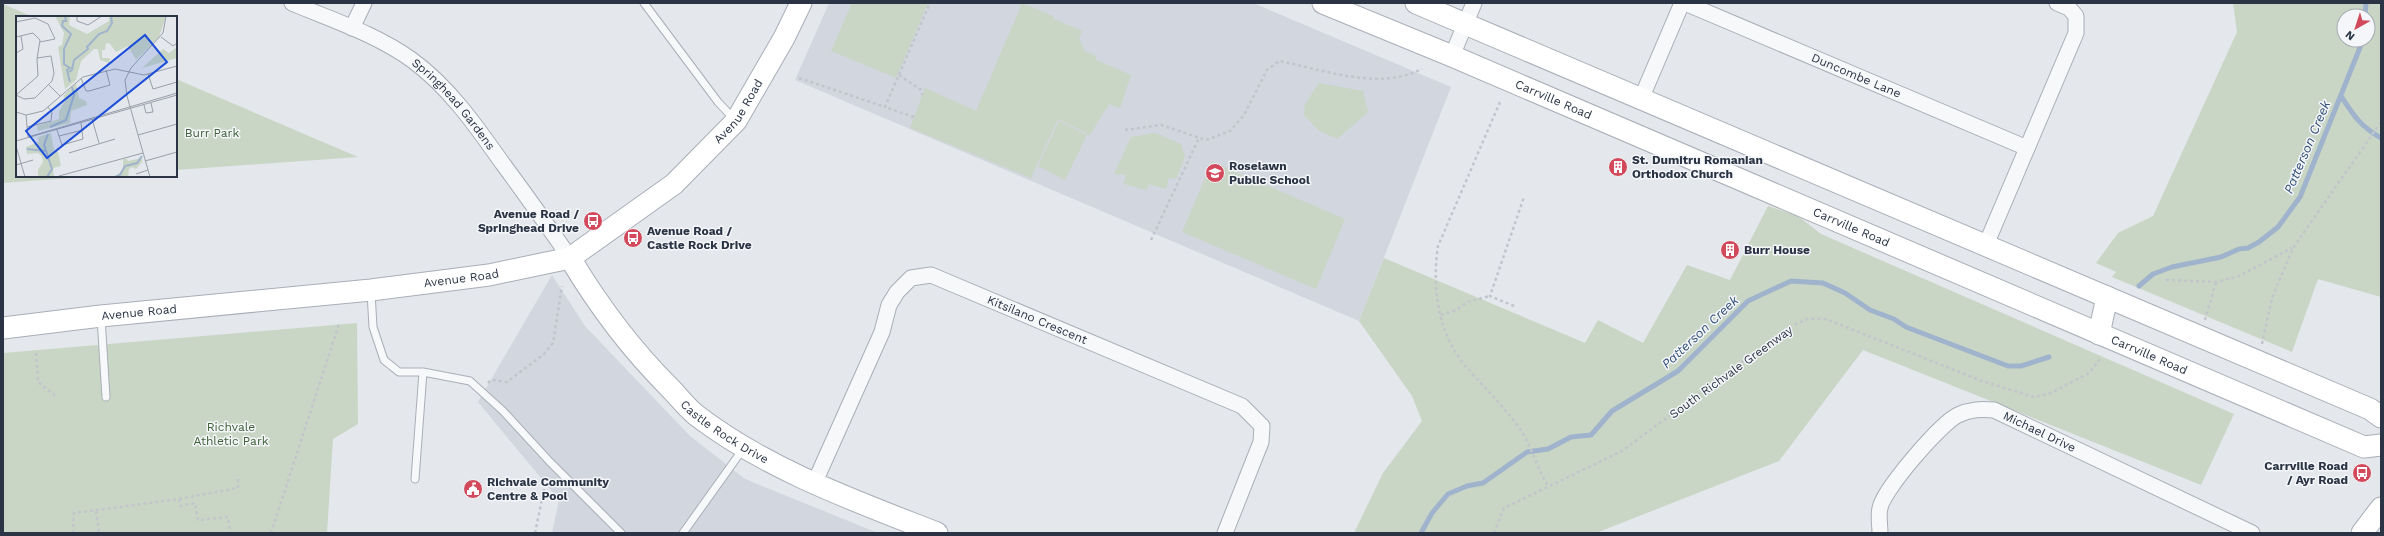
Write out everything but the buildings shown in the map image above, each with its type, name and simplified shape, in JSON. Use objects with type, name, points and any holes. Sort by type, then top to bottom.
[{"type":"main road","name":"Avenue Road","points":[[3,328],[101,316],[371,290],[489,275],[570,258],[674,184],[736,121],[784,38],[801,3]]},
{"type":"main road","name":"Carrville Road","points":[[1323,3],[1452,56],[2364,447],[2381,445]]},
{"type":"main road","points":[[1416,3],[1985,247],[2370,409],[2381,417]]},
{"type":"main road","points":[[1711,167],[1724,135]]},
{"type":"main road","name":"Castle Rock Drive","points":[[570,258],[613,325],[657,375],[696,414],[744,446],[814,484],[936,533]]},
{"type":"main road","points":[[2099,334],[2107,298]]},
{"type":"main road","points":[[2362,533],[2381,508]]},
{"type":"street","name":"Springhead Gardens","points":[[292,3],[382,41],[411,60],[433,77],[455,99],[570,258]]},
{"type":"street","points":[[352,28],[364,3]]},
{"type":"street","points":[[1452,56],[1474,3]]},
{"type":"street","points":[[1641,99],[1682,3]]},
{"type":"street","name":"Duncombe Lane","points":[[1685,3],[2027,148]]},
{"type":"street","points":[[1985,247],[2076,33],[2076,16],[2070,8],[2057,3]]},
{"type":"street","name":"Kitsilano Crescent","points":[[814,484],[882,332],[889,305],[896,292],[911,278],[931,275],[1242,406],[1262,426],[1261,442],[1225,533]]},
{"type":"street","name":"Michael Drive","points":[[1880,533],[1880,508],[1902,474],[1942,426],[1957,416],[1976,409],[1994,410],[2252,533]]},
{"type":"lane","points":[[644,3],[718,102],[736,121]]},
{"type":"lane","points":[[371,290],[373,326],[384,360],[399,372],[423,372],[470,381],[503,410],[550,462],[621,533]]},
{"type":"lane","points":[[101,316],[106,397]]},
{"type":"lane","points":[[414,479],[423,372]]},
{"type":"lane","points":[[683,533],[744,446]]},
{"type":"path","points":[[885,107],[930,3]]},
{"type":"path","points":[[1125,130],[1161,125],[1206,140],[1230,131],[1244,115],[1267,70],[1279,61],[1376,80],[1414,73],[1422,69]]},
{"type":"path","points":[[899,74],[921,90],[922,95]]},
{"type":"path","points":[[799,78],[914,117]]},
{"type":"path","points":[[1500,102],[1438,246],[1434,271],[1441,315],[1452,347],[1521,431],[1536,467],[1548,486]]},
{"type":"path","points":[[2262,347],[2272,298],[2293,248],[2381,122]]},
{"type":"path","points":[[1151,240],[1199,138]]},
{"type":"path","points":[[1490,296],[1524,197]]},
{"type":"path","points":[[2166,280],[2216,282],[2239,276],[2293,248]]},
{"type":"path","points":[[2204,323],[2216,282]]},
{"type":"path","points":[[481,391],[491,380],[506,382],[544,354],[553,343],[562,286]]},
{"type":"path","points":[[1441,315],[1456,310],[1467,302],[1490,296],[1514,306]]},
{"type":"path","name":"South Richvale Greenway","points":[[1494,533],[1504,508],[1622,451],[1786,329],[1807,320],[1826,319],[1982,381],[2034,398],[2050,393],[2089,373],[2100,359]]},
{"type":"path","points":[[271,533],[339,324]]},
{"type":"path","points":[[36,353],[38,382],[57,397]]},
{"type":"path","points":[[535,533],[550,462]]},
{"type":"path","points":[[73,533],[74,513],[179,499],[238,488],[238,477]]},
{"type":"path","points":[[179,499],[181,506],[195,503],[198,520],[228,517],[230,533]]},
{"type":"path","points":[[96,511],[99,533]]},
{"type":"shaded area","name":"Roselawn Public School","points":[[829,3],[1253,3],[1451,87],[1359,321],[795,80]]},
{"type":"shaded area","points":[[552,275],[585,326],[690,436],[745,479],[878,533],[552,533],[559,500],[478,402]]},
{"type":"green space","points":[[852,3],[928,3],[896,78],[831,51]]},
{"type":"green space","points":[[1022,3],[1053,16],[1054,19],[1082,31],[1079,39],[1085,51],[1096,56],[1096,60],[1131,75],[1120,108],[1109,104],[1090,135],[1058,119],[1031,178],[910,128],[925,88],[976,111]]},
{"type":"green space","points":[[2233,3],[2381,3],[2381,297],[2318,279],[2292,352],[2112,277],[2116,272],[2096,263],[2118,233],[2153,216],[2237,32]]},
{"type":"green space","points":[[3,4],[31,16],[16,16],[16,177],[84,177],[3,183]]},
{"type":"green space","name":"Burr Park","points":[[177,79],[358,157],[177,170]]},
{"type":"green space","points":[[1319,83],[1363,91],[1368,112],[1337,139],[1318,130],[1304,115],[1305,104]]},
{"type":"green space","points":[[1059,121],[1087,135],[1065,180],[1038,166]]},
{"type":"green space","points":[[1155,133],[1181,144],[1185,157],[1176,179],[1169,178],[1166,189],[1149,184],[1146,190],[1124,184],[1126,175],[1114,174],[1131,137]]},
{"type":"green space","points":[[1212,162],[1345,219],[1316,289],[1182,232]]},
{"type":"green space","points":[[1768,206],[1798,216],[1821,234],[2234,414],[2201,485],[1863,350],[1779,461],[1596,533],[1354,533],[1383,473],[1422,421],[1412,396],[1359,321],[1384,258],[1585,343],[1598,320],[1643,343],[1687,265],[1730,280]]},
{"type":"green space","name":"Richvale Athletic Park","points":[[357,323],[358,424],[333,439],[327,533],[3,533],[3,353]]},
{"type":"waterway","name":"Patterson Creek","points":[[2366,3],[2366,8]]},
{"type":"waterway","name":"Patterson Creek","points":[[2139,286],[2153,274],[2172,267],[2221,257],[2239,249],[2248,248],[2259,242],[2278,227],[2300,197],[2360,48]]},
{"type":"waterway","points":[[2341,96],[2358,120],[2381,138]]},
{"type":"waterway","name":"Patterson Creek","points":[[1421,533],[1432,513],[1448,494],[1467,486],[1483,483],[1527,452],[1548,449],[1571,437],[1591,435],[1612,411],[1678,371],[1748,301],[1791,281],[1823,283],[1845,293],[1870,310],[1894,319],[1906,327],[2008,366],[2021,366],[2049,357]]},
{"type":"place","name":"St. Dumitru Romanian Orthodox Church","points":[[1618,167]]},
{"type":"place","name":"Roselawn Public School","points":[[1215,173]]},
{"type":"place","name":"Avenue Road / Springhead Drive","points":[[593,221]]},
{"type":"place","name":"Avenue Road / Castle Rock Drive","points":[[633,238]]},
{"type":"place","name":"Burr House","points":[[1730,250]]},
{"type":"place","name":"Carrville Road / Ayr Road","points":[[2362,473]]},
{"type":"place","name":"Richvale Community Centre & Pool","points":[[473,489]]}]
